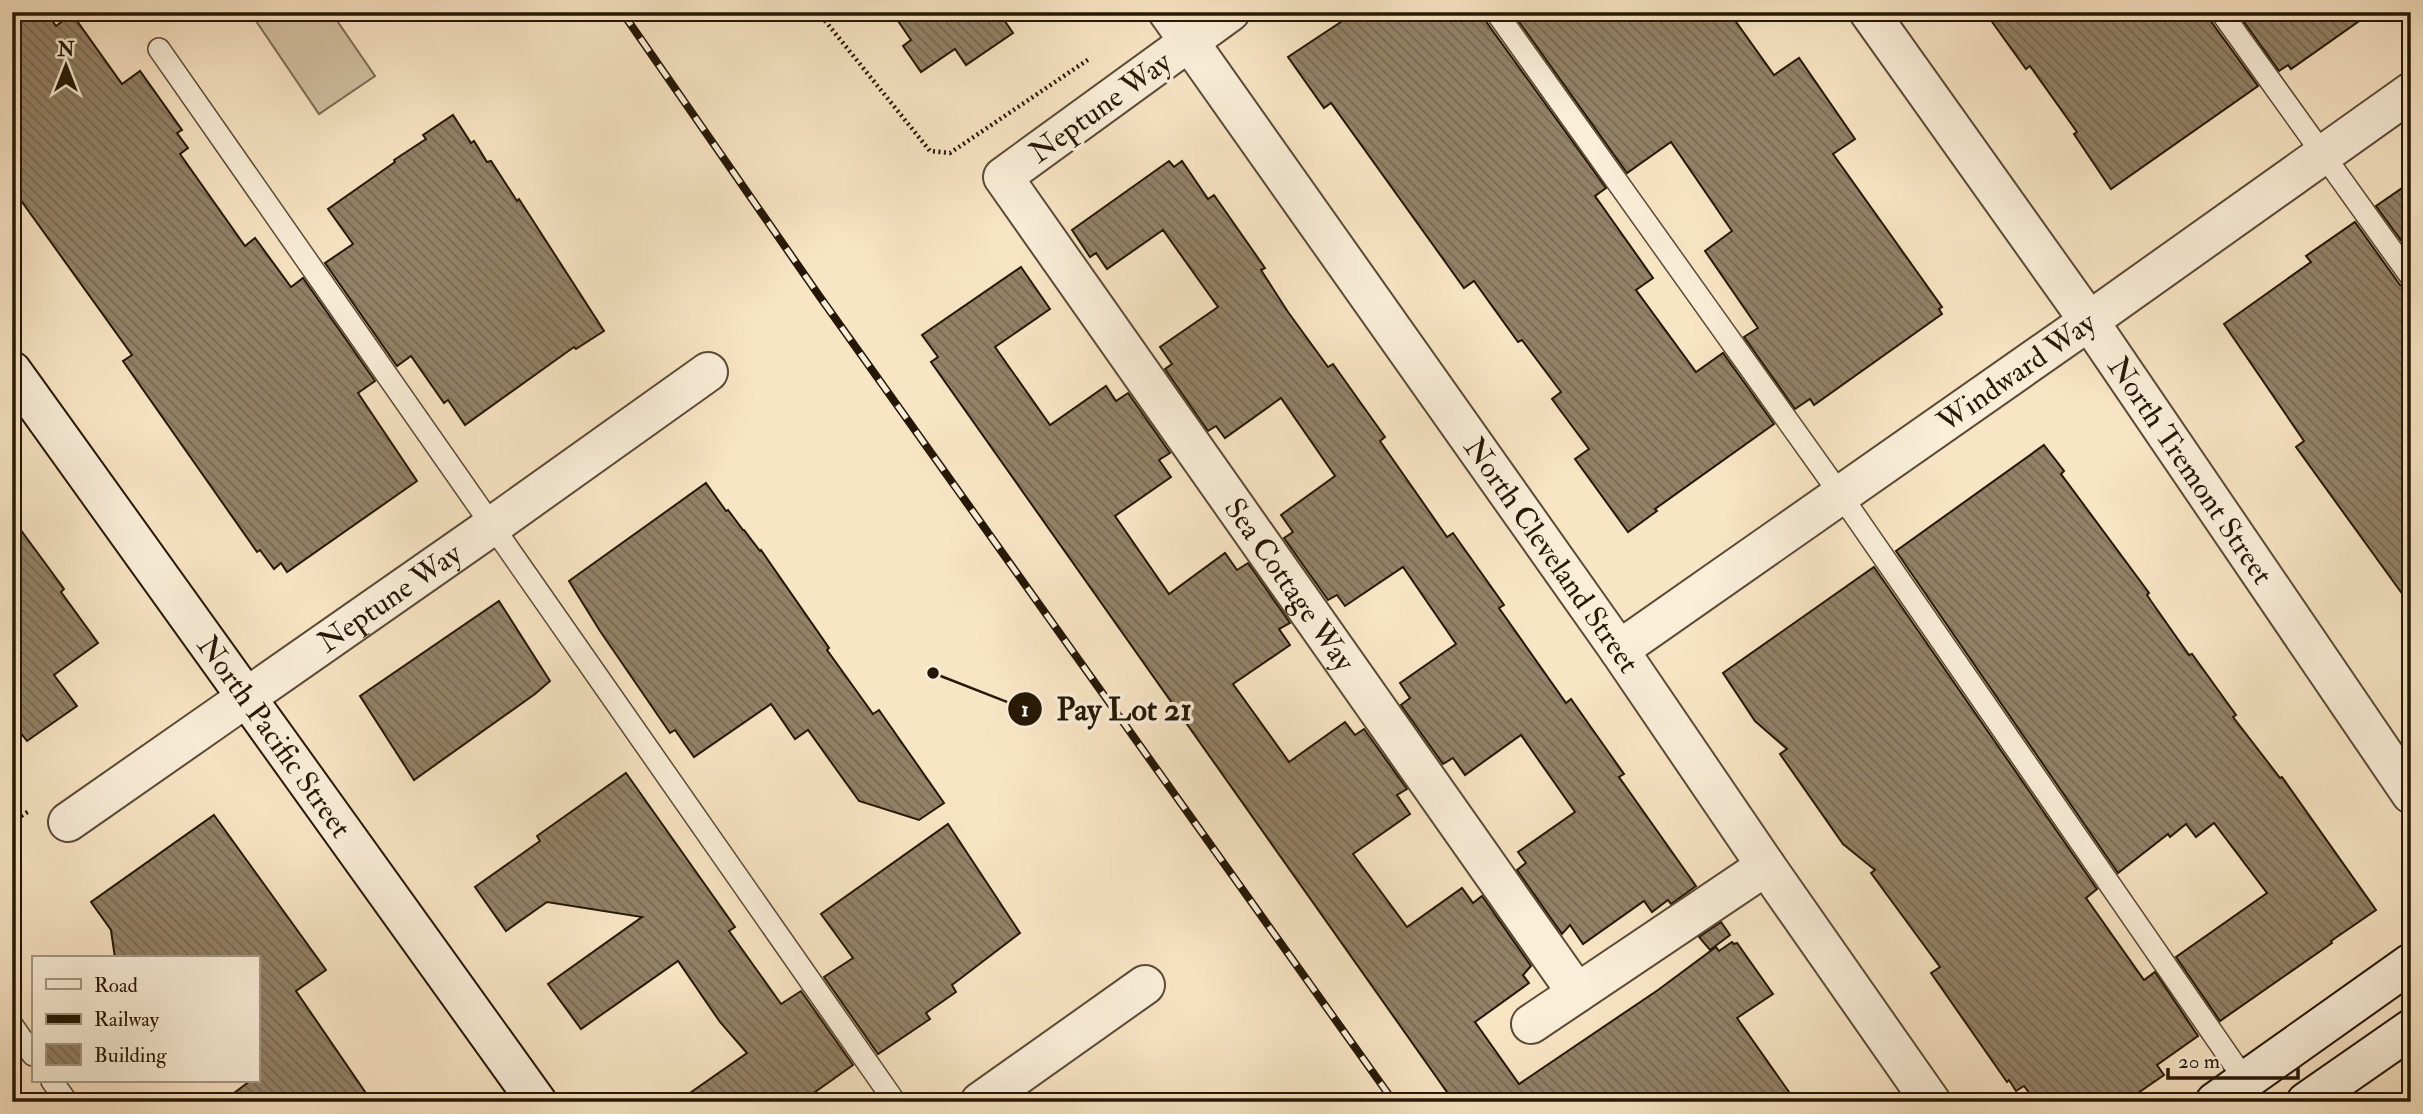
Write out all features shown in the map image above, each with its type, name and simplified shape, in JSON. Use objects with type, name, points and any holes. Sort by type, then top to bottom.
[{"type":"street","name":"Neptune Way","points":[[1003,177],[1178,27],[1230,12]]},
{"type":"street","name":"North Tremont Street","points":[[1869,12],[2089,321],[2411,794]]},
{"type":"street","name":"North Cleveland Street","points":[[1178,27],[1619,650],[1931,1102]]},
{"type":"street","name":"Windward Way","points":[[1619,650],[2411,92]]},
{"type":"street","name":"Sea Cottage Way","points":[[1003,177],[1577,993]]},
{"type":"street","name":"North Pacific Street","points":[[12,372],[537,1102]]},
{"type":"street","name":"Neptune Way","points":[[68,822],[708,372]]},
{"type":"street","points":[[1531,1024],[1766,866]]},
{"type":"street","points":[[2215,1102],[2411,963]]},
{"type":"street","points":[[980,1102],[1145,985]]},
{"type":"street","points":[[2306,1102],[2411,1029]]},
{"type":"lane","points":[[1496,12],[1840,494],[2245,1080]]},
{"type":"lane","points":[[2221,12],[2411,277]]},
{"type":"lane","points":[[159,49],[895,1102]]},
{"type":"lane","points":[[12,1025],[32,1054]]},
{"type":"lane","points":[[53,1082],[67,1102]]},
{"type":"path","points":[[818,12],[930,151],[950,153],[1094,56]]},
{"type":"shaded area","points":[[250,12],[331,12],[375,76],[319,114]]},
{"type":"building","points":[[12,12],[46,12],[56,26],[72,14],[122,84],[140,71],[182,130],[177,133],[188,148],[180,154],[245,246],[255,238],[291,287],[303,278],[375,381],[358,393],[417,481],[287,572],[281,563],[274,569],[260,550],[257,552],[123,361],[132,355],[12,188]]},
{"type":"building","points":[[892,12],[1009,12],[1002,17],[1013,33],[966,65],[955,49],[921,72],[903,46],[911,40]]},
{"type":"building","points":[[1356,12],[1483,12],[1485,20],[1606,188],[1595,196],[1653,278],[1636,290],[1696,372],[1723,353],[1774,424],[1655,509],[1657,511],[1628,532],[1575,459],[1589,449],[1552,399],[1561,392],[1522,340],[1518,342],[1474,281],[1464,288],[1331,103],[1324,108],[1288,57]]},
{"type":"building","points":[[1512,12],[1729,12],[1774,75],[1799,58],[1855,139],[1833,154],[1942,307],[1939,309],[1942,314],[1814,405],[1810,399],[1795,409],[1744,337],[1758,328],[1705,251],[1732,231],[1671,142],[1627,173]]},
{"type":"building","points":[[1985,12],[2208,12],[2210,20],[2258,86],[2111,189],[2074,134],[2077,132],[2030,66],[2026,69]]},
{"type":"building","points":[[2237,12],[2372,12],[2291,69],[2288,65],[2279,71]]},
{"type":"building","points":[[453,115],[471,143],[474,141],[487,162],[491,161],[517,201],[519,199],[604,331],[576,349],[574,347],[465,425],[448,400],[444,403],[411,356],[397,366],[325,263],[353,244],[328,209],[426,139],[423,135]]},
{"type":"building","points":[[1169,161],[1174,167],[1182,161],[1208,199],[1214,195],[1265,268],[1261,270],[1288,312],[1328,367],[1333,364],[1385,437],[1380,441],[1447,537],[1453,533],[1504,605],[1499,608],[1566,703],[1571,699],[1624,774],[1619,777],[1696,886],[1671,904],[1668,900],[1652,912],[1644,901],[1583,944],[1570,925],[1562,934],[1517,870],[1526,863],[1518,852],[1575,812],[1521,735],[1465,775],[1453,758],[1443,764],[1401,705],[1410,698],[1400,683],[1456,644],[1403,567],[1345,606],[1337,595],[1328,600],[1284,538],[1293,532],[1281,515],[1335,476],[1281,398],[1225,438],[1216,426],[1208,431],[1165,369],[1172,364],[1160,347],[1218,307],[1163,230],[1107,269],[1096,253],[1090,257],[1072,230]]},
{"type":"building","points":[[2411,182],[2411,254],[2376,206]]},
{"type":"building","points":[[2355,222],[2400,285],[2411,290],[2411,606],[2296,447],[2304,441],[2224,324],[2311,262],[2306,256]]},
{"type":"building","points":[[1021,267],[1050,309],[995,347],[1050,425],[1106,386],[1116,401],[1128,393],[1170,453],[1159,460],[1171,477],[1115,516],[1169,594],[1225,553],[1237,570],[1248,563],[1290,623],[1279,629],[1290,645],[1233,684],[1289,762],[1345,722],[1355,735],[1364,729],[1407,789],[1397,795],[1410,814],[1353,854],[1407,927],[1462,888],[1473,903],[1482,896],[1531,966],[1523,975],[1529,983],[1475,1022],[1519,1084],[1658,990],[1716,947],[1719,951],[1732,942],[1737,943],[1773,994],[1737,1018],[1796,1102],[1454,1102],[931,362],[938,357],[922,335]]},
{"type":"building","points":[[2044,445],[2064,471],[2061,474],[2149,593],[2147,595],[2189,655],[2192,654],[2236,715],[2233,717],[2280,778],[2282,777],[2376,910],[2220,1021],[2176,957],[2267,893],[2214,823],[2196,837],[2186,824],[2170,837],[2168,834],[2118,873],[1896,551]]},
{"type":"building","points":[[706,483],[726,511],[728,510],[761,550],[873,714],[879,710],[944,803],[919,820],[859,801],[808,730],[795,739],[771,704],[694,757],[675,730],[670,733],[569,581]]},
{"type":"building","points":[[12,518],[64,589],[61,592],[98,643],[54,675],[77,706],[27,741],[12,722]]},
{"type":"building","points":[[1874,567],[2097,889],[2086,898],[2144,980],[2155,972],[2198,1036],[2157,1065],[2164,1075],[2125,1102],[2036,1102],[2024,1086],[2016,1091],[2009,1080],[2007,1082],[1931,973],[1940,967],[1871,873],[1875,870],[1843,844],[1780,754],[1787,749],[1755,721],[1723,673]]},
{"type":"building","points":[[499,601],[550,681],[414,780],[360,696]]},
{"type":"building","points":[[626,773],[735,927],[729,931],[781,1004],[801,991],[853,1065],[801,1102],[677,1102],[747,1053],[720,1022],[678,961],[581,1029],[548,984],[642,917],[547,902],[506,931],[475,887],[540,841],[537,836]]},
{"type":"building","points":[[214,815],[326,970],[296,991],[372,1102],[222,1102],[249,1082],[259,1082],[259,956],[115,956],[111,930],[91,902]]},
{"type":"building","points":[[948,824],[1020,933],[952,985],[956,992],[926,1013],[930,1019],[878,1054],[824,977],[853,958],[821,914]]},
{"type":"building","points":[[1721,922],[1730,935],[1710,950],[1699,937]]},
{"type":"railway","points":[[622,12],[820,297],[1394,1102]]},
{"type":"place","name":"Pay Lot 21","points":[[933,673]]}]
